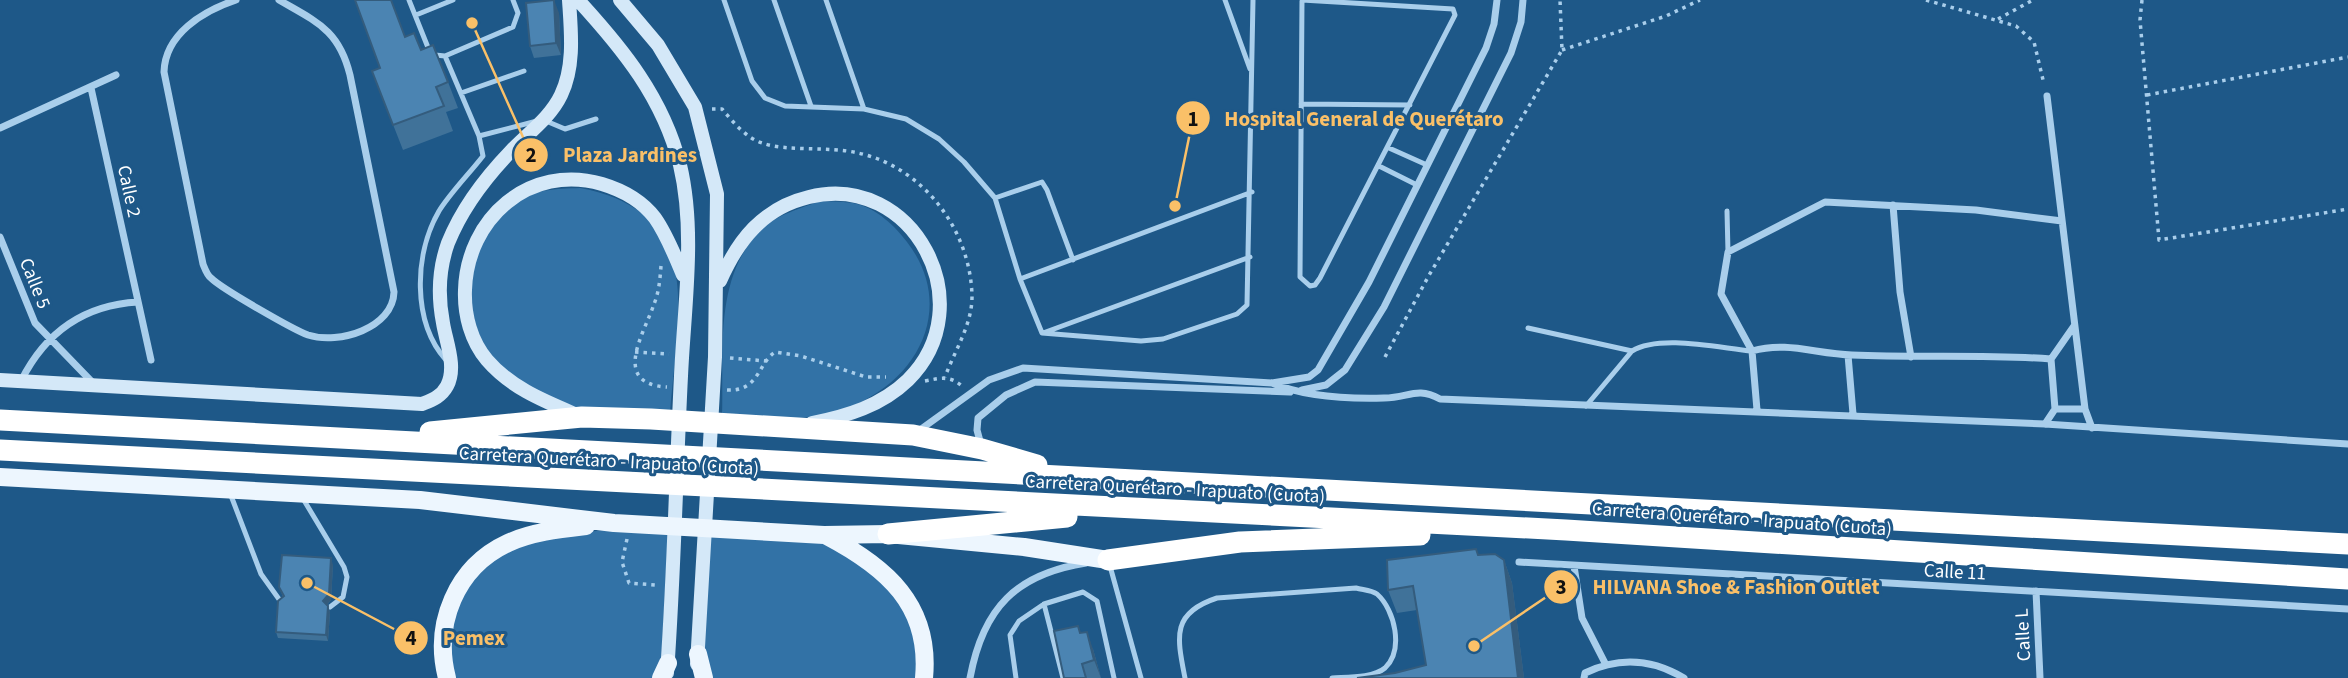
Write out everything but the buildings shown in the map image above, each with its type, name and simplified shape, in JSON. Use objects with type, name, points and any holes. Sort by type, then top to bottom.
[{"type":"highway","points":[[358,439],[582,417],[913,435],[982,449],[1072,475]]},
{"type":"highway","name":"Carretera Querétaro - Irapuato (Cuota)","points":[[0,420],[2348,544]]},
{"type":"highway","name":"Carretera Querétaro - Irapuato (Cuota)","points":[[0,450],[1566,530],[2348,579]]},
{"type":"highway","points":[[888,534],[1139,510]]},
{"type":"highway","points":[[1108,560],[1240,542],[1566,530]]},
{"type":"main road","points":[[0,380],[422,404],[437,398],[448,385],[451,365],[441,299],[441,273],[447,247],[469,201],[510,152],[544,119],[561,95],[566,82],[570,49],[569,0]]},
{"type":"main road","points":[[578,0],[636,67],[652,95],[674,145],[686,208],[686,281],[665,673]]},
{"type":"main road","points":[[620,0],[672,65],[698,117],[717,194],[718,285],[715,357],[696,678]]},
{"type":"main road","points":[[582,417],[516,386],[486,359],[471,332],[465,298],[467,265],[478,235],[488,219],[513,196],[543,183],[579,180],[612,187],[629,195],[654,217],[686,281]]},
{"type":"main road","points":[[718,285],[748,233],[759,221],[786,204],[821,194],[840,193],[876,202],[907,224],[930,256],[938,277],[941,313],[937,332],[920,365],[908,380],[893,393],[859,411],[788,429]]},
{"type":"main road","points":[[0,477],[420,500],[645,525],[824,535],[888,534],[1024,547],[1108,560]]},
{"type":"main road","points":[[447,678],[442,645],[445,617],[463,581],[480,561],[522,538],[614,523]]},
{"type":"main road","points":[[824,535],[876,565],[903,593],[921,628],[925,647],[924,678]]},
{"type":"main road","points":[[698,654],[704,678]]},
{"type":"street","points":[[236,0],[227,2],[178,32],[164,67],[203,264],[208,277],[224,288],[309,335],[336,336],[363,330],[383,319],[391,307],[394,292],[350,75],[339,43],[325,27],[279,0]]},
{"type":"street","points":[[913,435],[989,380],[1023,368],[1272,383],[1309,377],[1318,370],[1369,282],[1418,185],[1486,48],[1494,24],[1497,0]]},
{"type":"street","points":[[1272,383],[1293,392],[1326,385],[1345,370],[1384,307],[1511,53],[1521,22],[1524,0]]},
{"type":"street","points":[[0,128],[116,75]]},
{"type":"street","name":"Calle 2","points":[[91,88],[138,302]]},
{"type":"street","points":[[2048,96],[2085,409],[2092,428]]},
{"type":"street","points":[[1757,410],[1752,351],[1721,294],[1728,252],[1825,202],[1976,210],[2063,221]]},
{"type":"street","points":[[1893,205],[1900,292],[1911,357]]},
{"type":"street","name":"Calle 5","points":[[0,237],[30,314],[94,385]]},
{"type":"street","points":[[20,381],[49,338],[83,315],[102,307],[138,302],[151,360]]},
{"type":"street","points":[[2045,424],[2055,409],[2051,359],[2075,325]]},
{"type":"street","points":[[1752,351],[1773,345],[1848,355],[1998,355],[2051,359]]},
{"type":"street","points":[[1848,355],[1853,414]]},
{"type":"street","points":[[982,449],[976,430],[978,418],[1006,395],[1035,382],[1382,398],[1424,391],[1440,399],[1853,414],[2348,444]]},
{"type":"street","points":[[2055,409],[2085,409]]},
{"type":"street","points":[[970,678],[985,631],[1000,604],[1013,591],[1048,571],[1108,560]]},
{"type":"street","name":"Calle 11","points":[[1519,562],[2348,609]]},
{"type":"street","points":[[1574,566],[1583,618],[1605,663]]},
{"type":"street","name":"Calle L","points":[[2036,592],[2040,678]]},
{"type":"street","points":[[1584,678],[1585,673],[1605,663],[1627,661],[1664,667],[1684,678]]},
{"type":"lane","points":[[409,0],[429,50],[435,55],[445,56],[513,27],[518,13],[513,0]]},
{"type":"lane","points":[[416,15],[453,0]]},
{"type":"lane","points":[[724,0],[755,90],[773,103],[864,109],[906,119],[939,139],[995,198],[1020,279],[1042,333]]},
{"type":"lane","points":[[774,0],[811,106]]},
{"type":"lane","points":[[826,0],[864,109]]},
{"type":"lane","points":[[1225,0],[1252,75]]},
{"type":"lane","points":[[1042,333],[1141,341],[1163,339],[1237,314],[1247,305],[1252,191],[1253,0]]},
{"type":"lane","points":[[1302,0],[1346,2],[1454,11],[1452,22],[1380,166],[1315,285],[1303,283],[1300,277],[1302,0]]},
{"type":"lane","points":[[445,56],[479,136],[483,156],[439,211],[425,245],[421,275],[423,314],[430,337],[451,365]]},
{"type":"lane","points":[[461,93],[524,71]]},
{"type":"lane","points":[[1301,104],[1410,105]]},
{"type":"lane","points":[[479,136],[544,119],[565,129],[596,119]]},
{"type":"lane","points":[[1389,148],[1427,165]]},
{"type":"lane","points":[[1380,166],[1418,185]]},
{"type":"lane","points":[[995,198],[1042,182],[1073,260]]},
{"type":"lane","points":[[1020,279],[1252,191]]},
{"type":"lane","points":[[1727,211],[1728,252]]},
{"type":"lane","points":[[1042,333],[1250,257]]},
{"type":"lane","points":[[1528,328],[1632,351]]},
{"type":"lane","points":[[1586,406],[1632,351],[1644,345],[1672,343],[1752,351]]},
{"type":"lane","points":[[229,490],[261,574],[281,602]]},
{"type":"lane","points":[[300,494],[344,566],[347,577],[343,597],[330,607]]},
{"type":"lane","points":[[1108,560],[1141,678]]},
{"type":"lane","points":[[1185,678],[1179,631],[1184,617],[1196,605],[1217,598],[1356,588],[1374,592],[1384,602],[1393,624],[1396,643],[1394,657],[1383,670],[1375,673],[1332,678]]},
{"type":"lane","points":[[1016,678],[1010,635],[1019,621],[1044,604],[1083,592],[1097,601],[1114,678]]},
{"type":"lane","points":[[1044,604],[1063,678]]},
{"type":"path","points":[[1385,357],[1427,277],[1562,50],[1560,0]]},
{"type":"path","points":[[1562,50],[1666,16],[1700,0]]},
{"type":"path","points":[[1926,0],[2016,26],[2034,42],[2048,96]]},
{"type":"path","points":[[1998,19],[2033,0]]},
{"type":"path","points":[[2142,0],[2140,20],[2159,240],[2348,209]]},
{"type":"path","points":[[2147,95],[2348,57]]},
{"type":"path","points":[[660,387],[640,374],[634,364],[634,352],[654,304],[662,260],[670,245]]},
{"type":"path","points":[[634,352],[682,355]]},
{"type":"path","points":[[715,357],[766,361],[775,352],[786,352],[866,377],[955,379],[969,393]]},
{"type":"path","points":[[645,525],[628,538],[622,562],[629,583],[670,586]]},
{"type":"shaded area","points":[[580,188],[621,201],[649,220],[667,244],[676,273],[678,306],[670,413],[600,412],[555,401],[517,380],[499,365],[486,347],[477,327],[472,306],[472,283],[484,241],[496,222],[511,204],[530,194],[554,189]]},
{"type":"shaded area","points":[[820,201],[848,202],[872,210],[897,230],[921,264],[928,287],[929,309],[925,331],[916,352],[903,371],[885,387],[847,408],[812,417],[722,417],[724,317],[735,269],[746,248],[768,224]]},
{"type":"shaded area","points":[[615,529],[668,530],[661,667],[657,678],[453,678],[449,629],[454,608],[494,551],[568,534]]},
{"type":"shaded area","points":[[710,534],[818,539],[857,558],[898,597],[917,636],[919,678],[710,678],[703,650]]},
{"type":"place","name":"Plaza Jardines","points":[[472,23]]},
{"type":"place","name":"Hospital General de Querétaro","points":[[1175,206]]},
{"type":"place","name":"Pemex","points":[[307,583]]},
{"type":"place","name":"HILVANA Shoe & Fashion Outlet","points":[[1474,646]]}]
